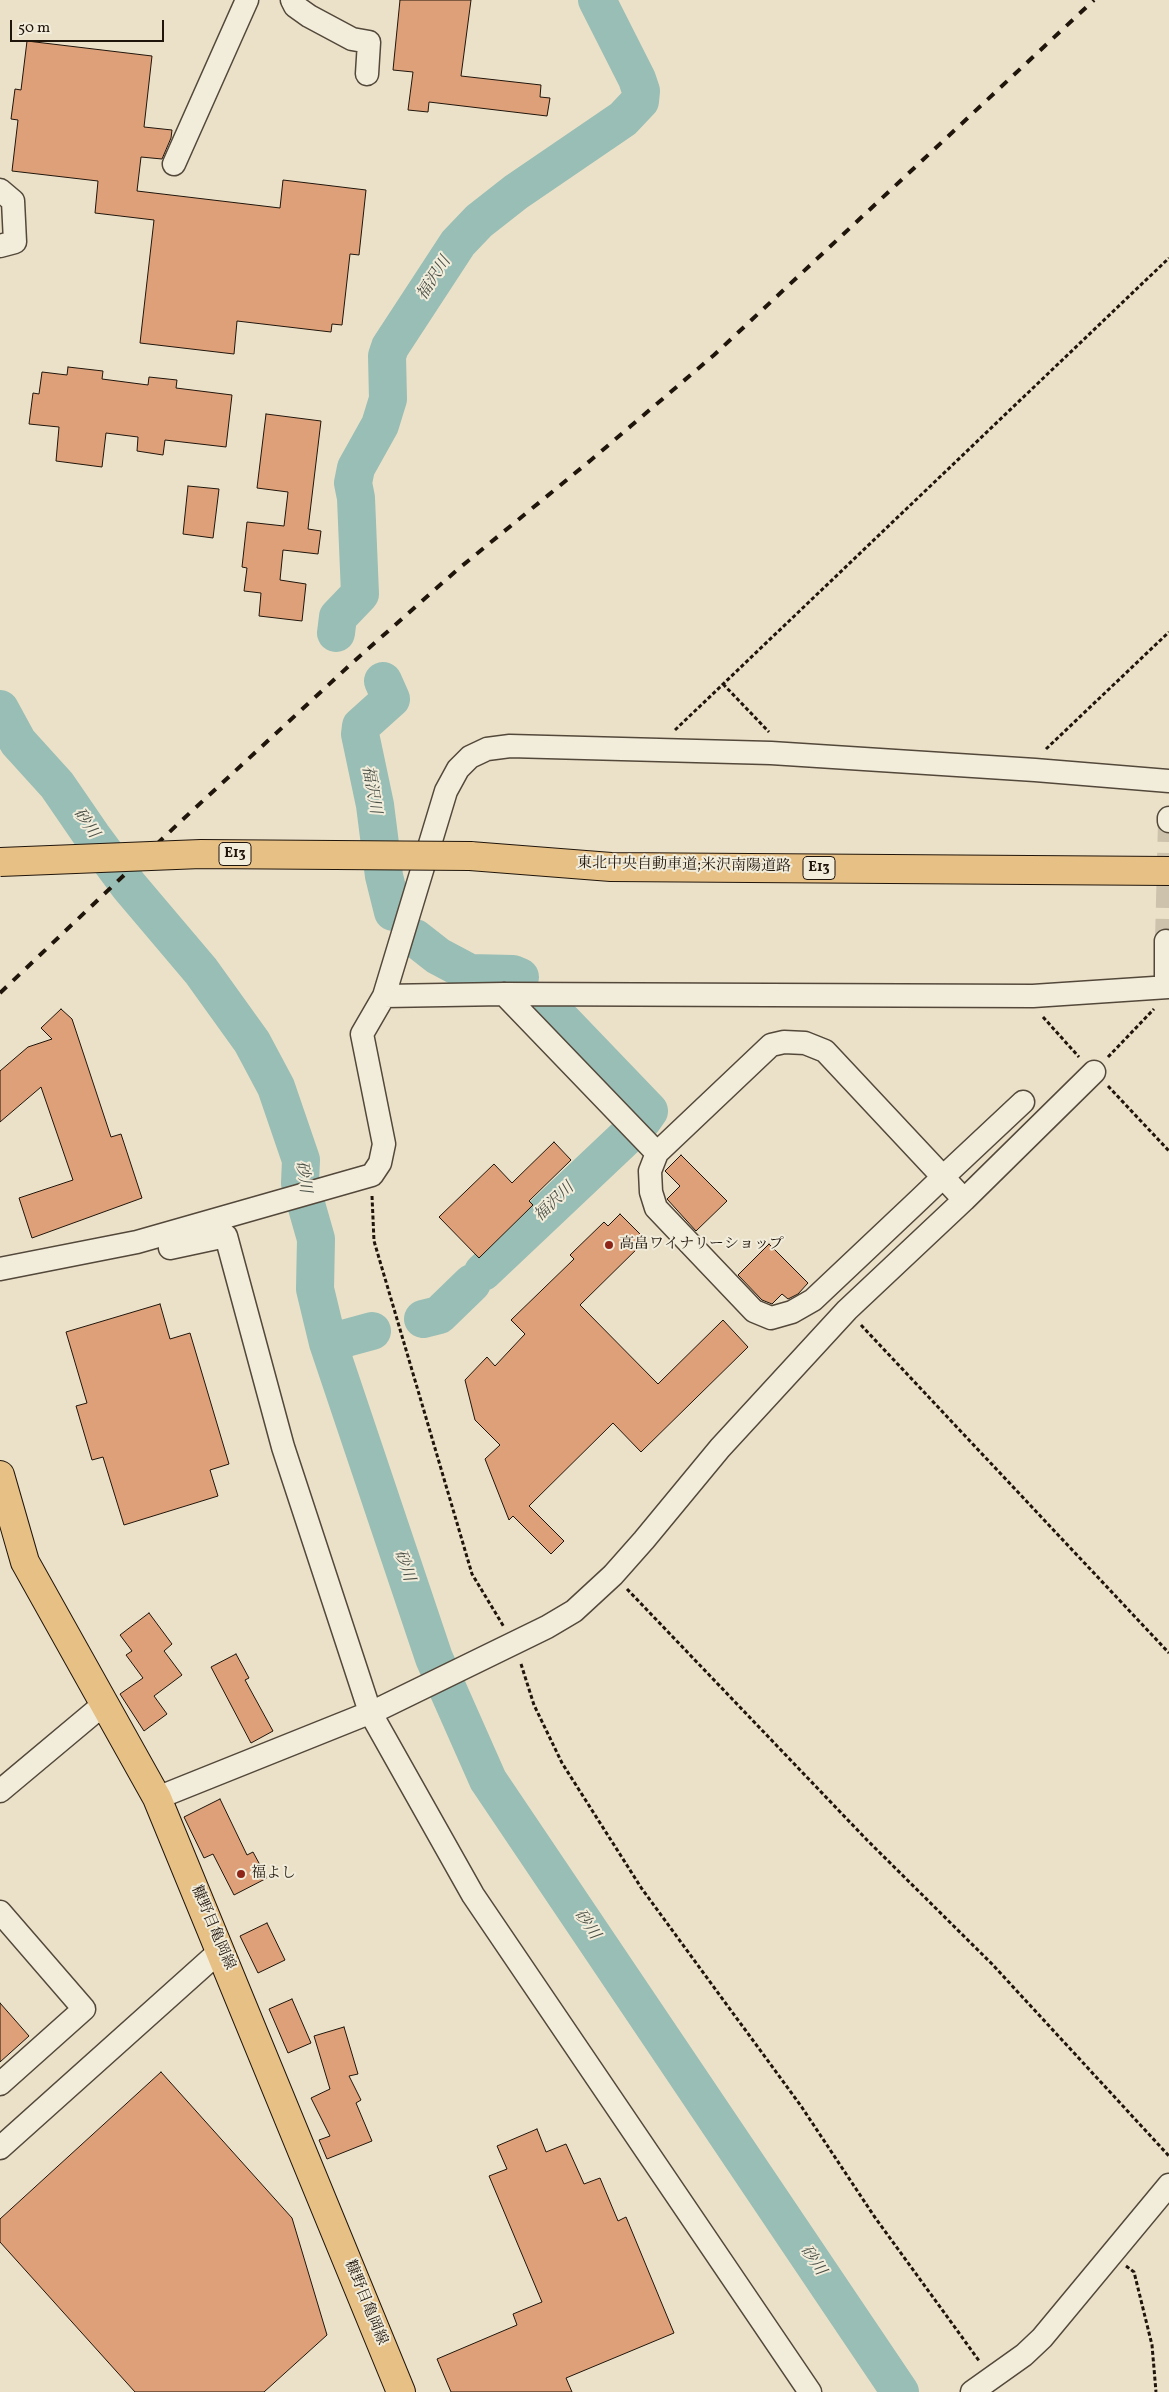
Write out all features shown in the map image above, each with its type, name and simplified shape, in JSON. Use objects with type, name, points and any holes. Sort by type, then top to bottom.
[{"type":"main road","name":"東北中央自動車道;米沢南陽道路","points":[[0,862],[201,854],[470,856],[610,850],[1169,858]]},
{"type":"main road","name":"東北中央自動車道;米沢南陽道路","points":[[470,856],[611,866],[1169,871]]},
{"type":"main road","name":"糠野目亀岡線","points":[[0,1475],[25,1562],[157,1798],[401,2392]]},
{"type":"street","points":[[174,164],[247,0]]},
{"type":"street","points":[[292,0],[295,6],[309,16],[352,39],[369,42],[367,74]]},
{"type":"street","points":[[0,190],[13,201],[15,242],[0,246]]},
{"type":"street","points":[[0,1269],[137,1242],[230,1214],[363,1178],[380,1162],[384,1144],[362,1034],[384,996],[446,790],[458,769],[470,757],[487,750],[510,746],[771,753],[1036,770],[1169,781]]},
{"type":"street","points":[[384,996],[504,994],[1033,996],[1167,987],[1166,941]]},
{"type":"street","points":[[504,994],[657,1153]]},
{"type":"street","points":[[964,1200],[943,1178],[824,1051],[805,1043],[784,1042],[771,1045],[657,1153],[650,1171],[651,1192],[656,1208],[754,1311],[771,1318],[792,1312],[813,1300],[943,1178],[1023,1102]]},
{"type":"street","points":[[157,1798],[374,1710],[508,1646],[574,1610],[613,1575],[720,1448],[847,1310],[964,1200],[1094,1072]]},
{"type":"street","points":[[170,1248],[226,1236],[283,1447],[374,1710],[473,1895],[810,2392]]},
{"type":"street","points":[[0,1791],[104,1704]]},
{"type":"street","points":[[0,1912],[84,2009],[0,2084]]},
{"type":"street","points":[[0,2148],[221,1950]]},
{"type":"street","points":[[988,2386],[1042,2338],[1169,2185]]},
{"type":"path","points":[[664,750],[673,732],[1169,258]]},
{"type":"path","points":[[1036,770],[1046,748],[1169,632]]},
{"type":"path","points":[[723,684],[771,734],[771,753]]},
{"type":"path","points":[[1094,1072],[1155,1008],[1167,987]]},
{"type":"path","points":[[1033,996],[1045,1021],[1169,1151]]},
{"type":"path","points":[[363,1178],[374,1241],[472,1574],[508,1646],[562,1763],[642,1889],[800,2106],[874,2216],[954,2329],[988,2386]]},
{"type":"path","points":[[847,1310],[1169,1653]]},
{"type":"path","points":[[613,1575],[867,1840],[992,1964],[1169,2156]]},
{"type":"path","points":[[1112,2256],[1134,2272],[1152,2345],[1156,2392]]},
{"type":"building","points":[[400,0],[471,0],[461,76],[541,85],[540,97],[550,98],[547,116],[429,102],[428,112],[408,110],[413,72],[393,70]]},
{"type":"building","points":[[27,41],[152,56],[144,127],[172,130],[171,138],[162,159],[141,157],[137,191],[280,208],[283,180],[366,190],[359,255],[350,254],[342,325],[332,324],[331,332],[237,321],[234,354],[140,343],[154,220],[95,213],[98,181],[12,171],[18,120],[11,119],[15,89],[21,90]]},
{"type":"building","points":[[68,367],[103,371],[102,379],[148,385],[149,377],[177,380],[176,388],[232,395],[226,447],[165,440],[163,455],[137,451],[138,437],[106,433],[102,467],[56,461],[59,427],[29,424],[33,393],[39,394],[42,372],[67,375]]},
{"type":"building","points":[[266,414],[321,421],[308,529],[321,531],[318,554],[283,550],[280,580],[306,584],[302,621],[259,616],[261,593],[244,591],[247,568],[242,567],[247,522],[284,526],[288,492],[257,488]]},
{"type":"building","points":[[188,486],[219,489],[213,538],[183,534]]},
{"type":"building","points":[[61,1009],[72,1019],[111,1137],[121,1134],[142,1198],[32,1238],[19,1198],[73,1180],[41,1087],[0,1122],[0,1071],[28,1047],[52,1039],[41,1028]]},
{"type":"building","points":[[554,1142],[571,1160],[529,1201],[533,1205],[479,1258],[439,1217],[494,1164],[512,1183]]},
{"type":"building","points":[[681,1155],[727,1201],[696,1231],[667,1199],[680,1186],[665,1171]]},
{"type":"building","points":[[620,1214],[646,1240],[580,1305],[658,1384],[723,1320],[748,1347],[641,1452],[613,1423],[529,1506],[564,1541],[551,1554],[513,1516],[509,1520],[485,1459],[500,1445],[475,1420],[465,1380],[487,1357],[495,1366],[525,1334],[511,1320],[574,1259],[570,1255],[604,1222],[608,1226]]},
{"type":"building","points":[[769,1244],[808,1283],[798,1294],[788,1299],[782,1294],[772,1304],[762,1300],[738,1275]]},
{"type":"building","points":[[160,1304],[170,1339],[190,1333],[229,1464],[210,1470],[218,1496],[124,1525],[103,1457],[92,1460],[76,1406],[87,1403],[66,1332]]},
{"type":"building","points":[[149,1613],[172,1644],[164,1651],[182,1675],[154,1696],[167,1714],[144,1731],[120,1694],[143,1678],[126,1655],[132,1651],[120,1635]]},
{"type":"building","points":[[236,1654],[249,1678],[245,1680],[273,1731],[251,1743],[211,1667]]},
{"type":"building","points":[[220,1799],[247,1855],[253,1852],[267,1878],[234,1895],[213,1854],[204,1858],[184,1817]]},
{"type":"building","points":[[267,1923],[285,1960],[258,1973],[240,1936]]},
{"type":"building","points":[[292,1999],[311,2043],[288,2053],[269,2009]]},
{"type":"building","points":[[0,2003],[29,2036],[0,2062]]},
{"type":"building","points":[[344,2027],[358,2074],[349,2076],[361,2100],[356,2103],[372,2141],[327,2159],[319,2140],[330,2136],[311,2098],[330,2089],[314,2036]]},
{"type":"building","points":[[161,2072],[292,2218],[327,2335],[264,2392],[135,2392],[0,2242],[0,2219]]},
{"type":"building","points":[[537,2129],[546,2152],[566,2144],[584,2184],[600,2178],[618,2221],[626,2217],[674,2333],[566,2378],[572,2392],[451,2392],[437,2359],[517,2325],[513,2314],[542,2302],[489,2176],[507,2169],[497,2146]]},
{"type":"waterway","name":"福沢川","points":[[336,633],[338,617],[360,594],[356,498],[353,483],[356,468],[380,425],[388,399],[387,356],[390,347],[458,243],[479,221],[516,192],[623,119],[640,101],[641,91],[637,79],[597,0]]},
{"type":"waterway","name":"福沢川","points":[[383,681],[391,699],[361,726],[360,734],[375,805],[384,876],[393,912]]},
{"type":"waterway","name":"砂川","points":[[0,709],[18,742],[57,785],[129,886],[201,971],[252,1042],[276,1087],[301,1160],[300,1183],[316,1239],[315,1289],[328,1343],[434,1658],[488,1780],[900,2392]]},
{"type":"waterway","name":"福沢川","points":[[415,938],[438,956],[470,973],[513,974],[520,977]]},
{"type":"waterway","name":"福沢川","points":[[553,1011],[649,1111],[642,1121]]},
{"type":"waterway","name":"福沢川","points":[[483,1272],[628,1135]]},
{"type":"waterway","name":"福沢川","points":[[423,1319],[439,1315],[472,1283]]},
{"type":"waterway","name":"福沢川","points":[[328,1343],[372,1331]]},
{"type":"tunnel","points":[[1166,941],[1169,821]]},
{"type":"railway","points":[[0,993],[180,822],[351,664],[457,570],[591,460],[714,355],[1094,0]]},
{"type":"place","name":"高畠ワイナリーショップ","points":[[609,1245]]},
{"type":"place","name":"福よし","points":[[241,1874]]}]
